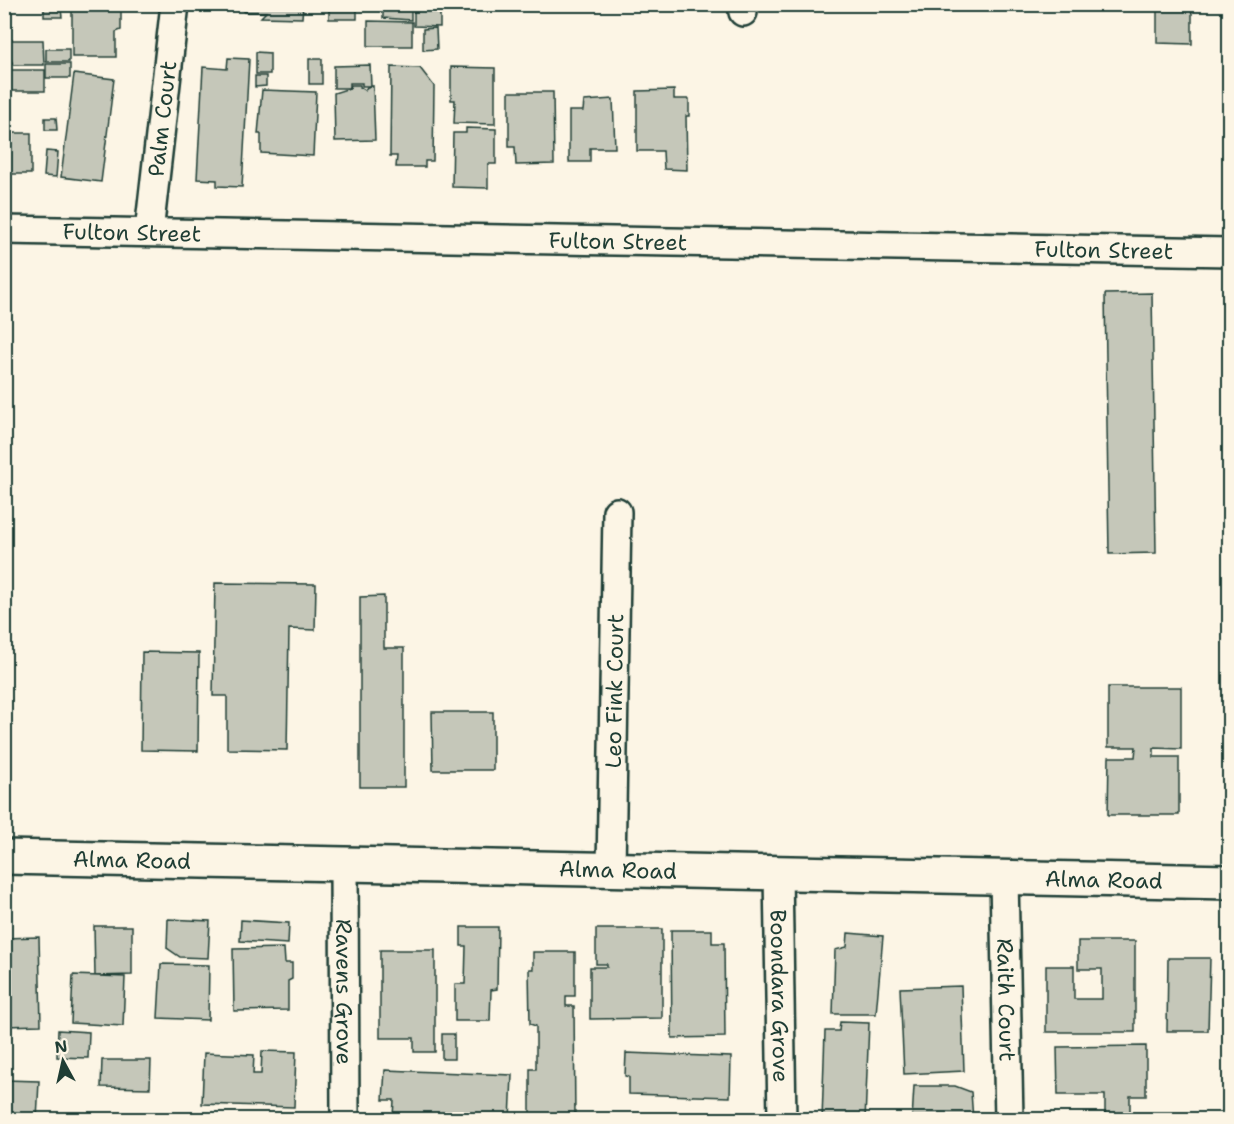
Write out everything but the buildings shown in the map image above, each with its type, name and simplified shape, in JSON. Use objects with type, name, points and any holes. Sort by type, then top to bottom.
[{"type":"street","name":"Palm Court","points":[[150,232],[175,4]]},
{"type":"street","name":"Fulton Street","points":[[4,230],[1230,252]]},
{"type":"street","name":"Leo Fink Court","points":[[611,869],[617,512]]},
{"type":"street","name":"Alma Road","points":[[4,857],[1230,882]]},
{"type":"street","name":"Ravens Grove","points":[[344,864],[345,1119]]},
{"type":"street","name":"Boondara Grove","points":[[778,873],[782,1119]]},
{"type":"street","name":"Raith Court","points":[[1004,878],[1009,1119]]}]
